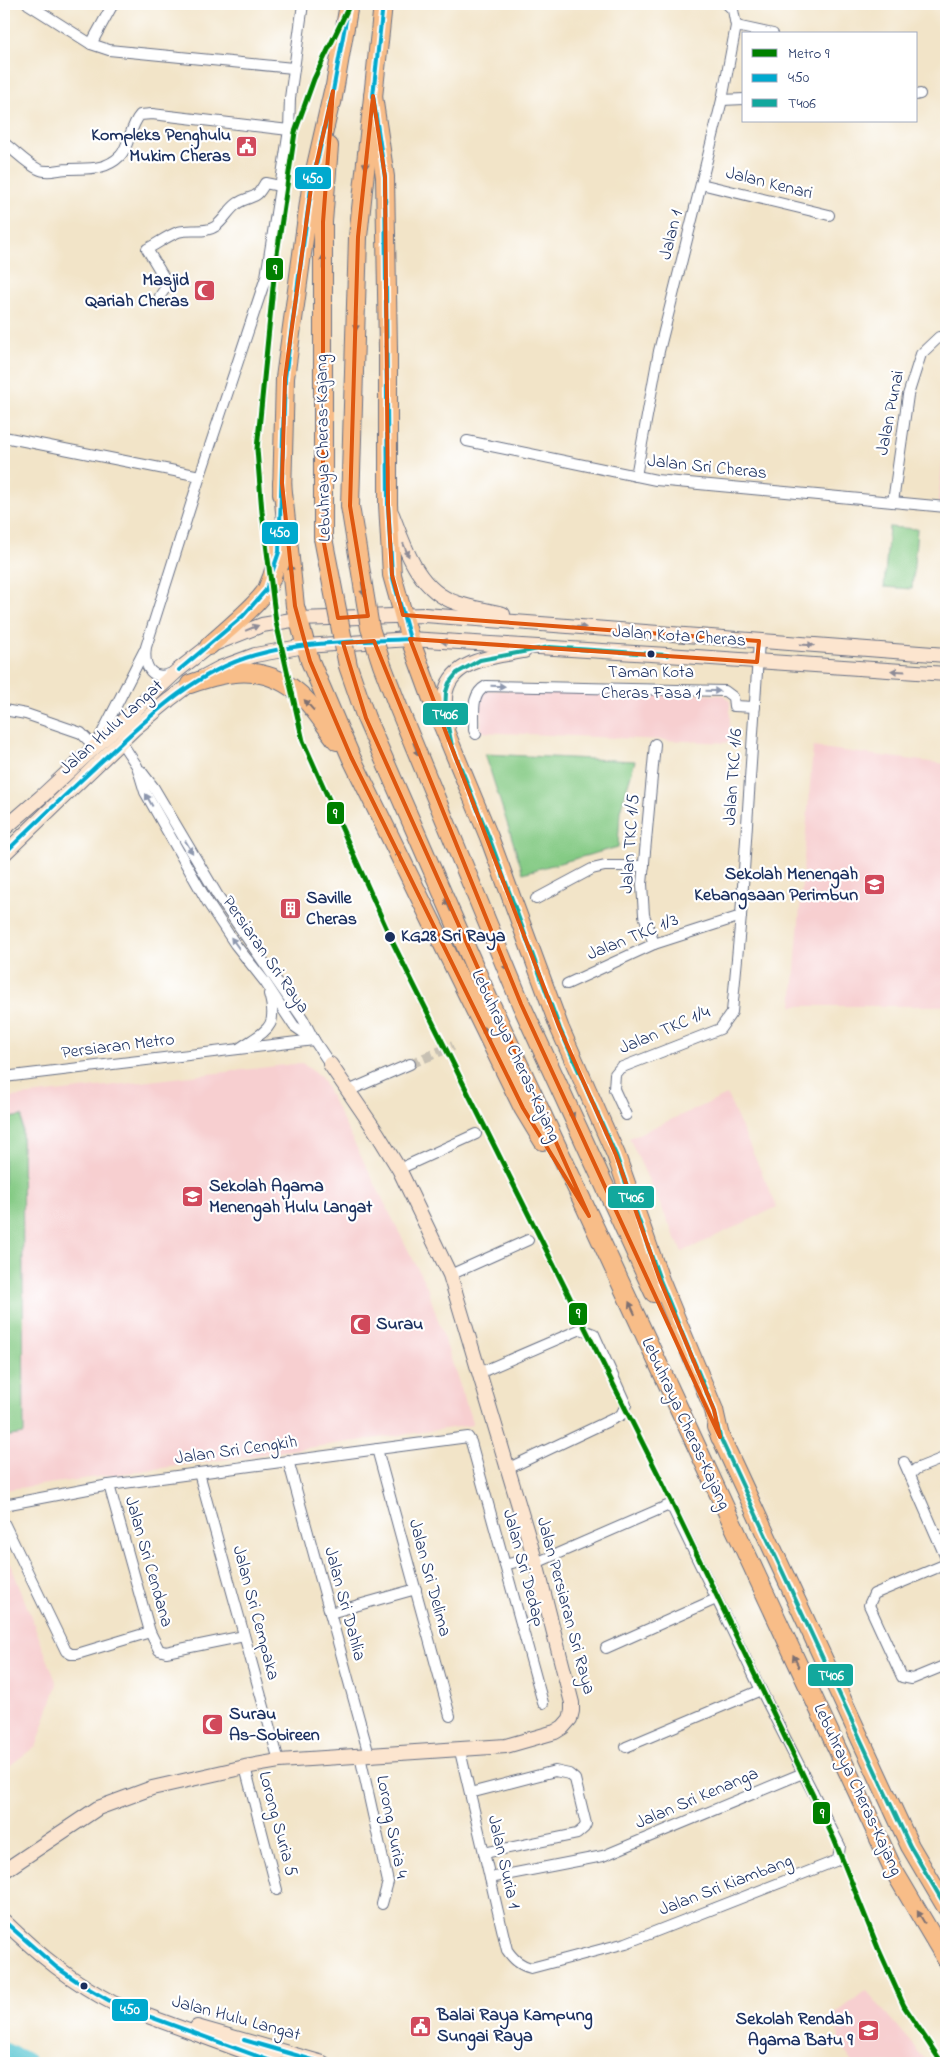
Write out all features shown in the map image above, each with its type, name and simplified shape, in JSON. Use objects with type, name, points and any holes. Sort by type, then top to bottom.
[{"type":"highway","name":"Lebuhraya Cheras–Kajang","points":[[348,4],[333,91],[323,222],[322,538],[348,666],[366,718],[489,1000],[894,1871],[946,1959]]},
{"type":"highway","name":"Lebuhraya Cheras–Kajang","points":[[383,4],[358,237],[350,506],[370,628],[397,704],[521,1004],[910,1846],[946,1907]]},
{"type":"highway","points":[[209,646],[243,616],[266,590],[279,552],[286,372],[310,188],[333,91]]},
{"type":"highway","points":[[373,96],[385,176],[388,504],[392,575],[410,639],[432,702],[489,837],[560,1028],[616,1155],[660,1280],[714,1410],[720,1437]]},
{"type":"highway","points":[[282,484],[294,606],[310,661],[351,757],[523,1108],[589,1216]]},
{"type":"highway","points":[[190,684],[237,671],[270,675],[296,691],[351,757]]},
{"type":"main road","points":[[388,504],[414,567],[423,579],[437,592],[455,603],[549,624]]},
{"type":"main road","name":"Jalan Kota Cheras","points":[[403,615],[426,614],[946,656]]},
{"type":"main road","name":"Jalan Hulu Langat","points":[[4,829],[177,671],[209,646],[262,625],[298,619],[403,615]]},
{"type":"main road","name":"Jalan Hulu Langat","points":[[4,854],[135,728],[190,684],[220,668],[255,655],[305,646],[410,639]]},
{"type":"main road","name":"Jalan Kota Cheras","points":[[410,639],[946,674]]},
{"type":"main road","points":[[452,746],[445,712],[446,692],[457,673],[480,660],[550,647]]},
{"type":"main road","name":"Jalan Persiaran Sri Raya","points":[[4,1871],[98,1808],[152,1788],[279,1761],[506,1746],[555,1732],[566,1725],[570,1719],[572,1702],[535,1560],[450,1275],[399,1170],[377,1133],[330,1064]]},
{"type":"main road","name":"Jalan Hulu Langat","points":[[4,1921],[29,1945],[68,1977],[90,1991],[115,2004],[276,2063]]},
{"type":"main road","name":"Jalan Hulu Langat","points":[[138,2012],[323,2063]]},
{"type":"street","points":[[28,4],[91,44],[109,50],[293,68]]},
{"type":"street","points":[[91,44],[113,4]]},
{"type":"street","points":[[177,671],[166,676],[155,674],[146,668],[144,659],[146,647],[266,277],[288,130],[293,68],[303,4]]},
{"type":"street","points":[[730,7],[742,4]]},
{"type":"street","name":"Jalan 1","points":[[636,476],[659,352],[722,100],[736,26],[730,7]]},
{"type":"street","points":[[736,26],[764,32]]},
{"type":"street","points":[[722,100],[742,99]]},
{"type":"street","points":[[4,143],[39,170],[93,169],[109,165],[121,155],[134,122],[140,115],[152,114],[288,130]]},
{"type":"street","points":[[160,296],[168,284],[147,249],[178,232],[206,231],[216,226],[239,203],[254,198],[265,183],[280,186]]},
{"type":"street","name":"Jalan Kenari","points":[[701,184],[829,215]]},
{"type":"street","name":"Jalan Punai","points":[[893,502],[908,395],[921,354],[938,337]]},
{"type":"street","points":[[4,437],[200,476]]},
{"type":"street","name":"Jalan Sri Cheras","points":[[467,441],[656,480],[946,507]]},
{"type":"street","name":"Jalan TKC 1/6","points":[[741,916],[759,641]]},
{"type":"street","points":[[4,710],[26,714],[81,733],[95,747],[146,647]]},
{"type":"street","points":[[476,734],[474,730],[475,698],[478,690],[486,686],[725,691],[733,697],[734,706],[755,707]]},
{"type":"street","name":"Persiaran Sri Raya","points":[[122,742],[164,805],[218,896],[304,1019],[314,1040]]},
{"type":"street","name":"Jalan TKC 1/5","points":[[654,944],[644,914],[642,884],[655,744]]},
{"type":"street","name":"Persiaran Sri Raya","points":[[137,766],[145,792],[208,903],[294,1026],[314,1040]]},
{"type":"street","points":[[536,899],[592,868],[604,866],[644,866]]},
{"type":"street","name":"Jalan TKC 1/3","points":[[567,984],[654,944],[741,916]]},
{"type":"street","name":"Jalan TKC 1/4","points":[[626,1115],[614,1089],[615,1074],[620,1068],[720,1029],[732,1012],[741,916]]},
{"type":"street","name":"Persiaran Metro","points":[[237,1050],[268,1028],[273,1020],[274,1010],[265,982]]},
{"type":"street","name":"Persiaran Metro","points":[[4,1076],[314,1040]]},
{"type":"street","name":"Jalan Persiaran Sri Raya","points":[[314,1040],[330,1064]]},
{"type":"street","points":[[348,1091],[410,1064]]},
{"type":"street","points":[[399,1170],[476,1134]]},
{"type":"street","points":[[450,1275],[528,1240]]},
{"type":"street","points":[[479,1372],[582,1329],[588,1330],[594,1334],[626,1405],[621,1415],[507,1468]]},
{"type":"street","name":"Jalan Sri Cengkih","points":[[4,1505],[108,1485],[288,1460],[466,1436],[471,1442]]},
{"type":"street","name":"Jalan Sri Dedap","points":[[471,1442],[543,1703]]},
{"type":"street","name":"Jalan Sri Delima","points":[[377,1449],[450,1716]]},
{"type":"street","points":[[911,1474],[916,1469],[946,1457]]},
{"type":"street","name":"Jalan Sri Dahlia","points":[[288,1460],[330,1612],[364,1756]]},
{"type":"street","points":[[904,1462],[911,1474],[946,1558]]},
{"type":"street","name":"Jalan Sri Cempaka","points":[[199,1473],[279,1761]]},
{"type":"street","name":"Jalan Sri Cendana","points":[[108,1485],[150,1632],[159,1650],[166,1652],[244,1636]]},
{"type":"street","points":[[505,1565],[535,1560],[671,1506],[803,1773]]},
{"type":"street","points":[[4,1523],[66,1651],[77,1654],[150,1632]]},
{"type":"street","points":[[946,1564],[874,1594],[869,1605],[902,1677],[912,1679],[946,1665]]},
{"type":"street","points":[[330,1612],[416,1589]]},
{"type":"street","points":[[606,1648],[716,1599]]},
{"type":"street","points":[[626,1747],[761,1690]]},
{"type":"street","name":"Jalan Suria 1","points":[[460,1750],[507,1950],[518,1962],[531,1968]]},
{"type":"street","name":"Lorong Suria 4","points":[[364,1756],[388,1882],[382,1904]]},
{"type":"street","name":"Lorong Suria 5","points":[[244,1767],[277,1890]]},
{"type":"street","points":[[470,1793],[556,1770],[569,1774],[575,1779],[584,1815],[586,1824],[576,1834],[484,1853]]},
{"type":"street","name":"Jalan Sri Kenanga","points":[[490,1878],[604,1856],[803,1773]]},
{"type":"street","name":"Jalan Sri Kiambang","points":[[531,1968],[626,1943],[838,1860],[840,1846],[803,1773]]},
{"type":"highlighted area","points":[[333,91],[323,222],[323,538],[338,618],[368,616],[350,506],[358,237],[373,96],[385,177],[388,504],[392,575],[403,615],[759,641],[757,662],[410,639],[560,1029],[616,1155],[660,1280],[714,1410],[720,1437],[521,1004],[374,641],[343,643],[366,718],[589,1216],[523,1108],[351,757],[310,661],[295,606],[282,483],[285,378],[311,188]]},
{"type":"shaded area","points":[[946,428],[946,503],[938,502]]},
{"type":"shaded area","points":[[487,690],[725,695],[730,702],[730,743],[481,732],[481,695]]},
{"type":"shaded area","name":"Sekolah Menengah Kebangsaan Perimbun","points":[[813,747],[946,764],[946,1006],[792,1006]]},
{"type":"shaded area","name":"Sekolah Agama Menengah Hulu Langat","points":[[302,1063],[321,1077],[427,1287],[473,1425],[4,1490],[4,1098]]},
{"type":"shaded area","points":[[727,1095],[777,1207],[682,1252],[629,1138]]},
{"type":"shaded area","points":[[4,1547],[57,1684],[37,1745],[4,1770]]},
{"type":"shaded area","name":"Sekolah Rendah Agama Batu 9","points":[[866,1990],[928,2063],[852,2063],[841,2045],[833,2016]]},
{"type":"green space","points":[[889,527],[917,529],[912,589],[884,587]]},
{"type":"green space","points":[[485,754],[635,761],[620,811],[618,847],[523,873]]},
{"type":"green space","points":[[22,1116],[24,1434],[4,1437],[4,1119]]},
{"type":"waterway","points":[[4,2053],[26,2063]]},
{"type":"tunnel","points":[[410,1064],[453,1046]]},
{"type":"metro line","name":"9","points":[[350,4],[314,79],[295,132],[275,267],[257,449],[262,512],[276,622],[303,741],[392,941],[660,1478],[834,1839],[878,1948],[904,2006],[942,2063]]},
{"type":"transit line","name":"450","points":[[179,670],[243,616],[266,590],[279,552],[285,378],[311,188],[333,91],[349,4]]},
{"type":"transit line","name":"450","points":[[4,854],[157,711],[193,684],[213,672],[255,655],[274,650],[332,643],[410,639],[392,575],[388,504],[385,177],[373,96],[383,4]]},
{"type":"transit line","name":"T406","points":[[667,655],[549,647],[480,660],[457,673],[449,683],[446,692],[445,712],[452,746],[489,837],[560,1029],[616,1155],[660,1280],[714,1410],[720,1437],[910,1846],[946,1907]]},
{"type":"transit line","name":"450","points":[[4,1921],[56,1967],[115,2004],[276,2063]]},
{"type":"transit line","name":"450","points":[[244,2040],[323,2063]]},
{"type":"place","name":"Kompleks Penghulu Mukim Cheras","points":[[247,146]]},
{"type":"place","name":"Masjid Qariah Cheras","points":[[205,291]]},
{"type":"place","name":"Taman Kota Cheras Fasa 1","points":[[651,654]]},
{"type":"place","name":"Sekolah Menengah Kebangsaan Perimbun","points":[[874,885]]},
{"type":"place","name":"Saville Cheras","points":[[290,909]]},
{"type":"place","name":"KG28 Sri Raya","points":[[390,937]]},
{"type":"place","name":"Sekolah Agama Menengah Hulu Langat","points":[[193,1197]]},
{"type":"place","name":"Surau","points":[[360,1325]]},
{"type":"place","name":"Surau As-Sobireen","points":[[213,1725]]},
{"type":"place","name":"Balai Raya Kampung Sungai Raya","points":[[421,2026]]},
{"type":"place","name":"Sekolah Rendah Agama Batu 9","points":[[869,2030]]}]
